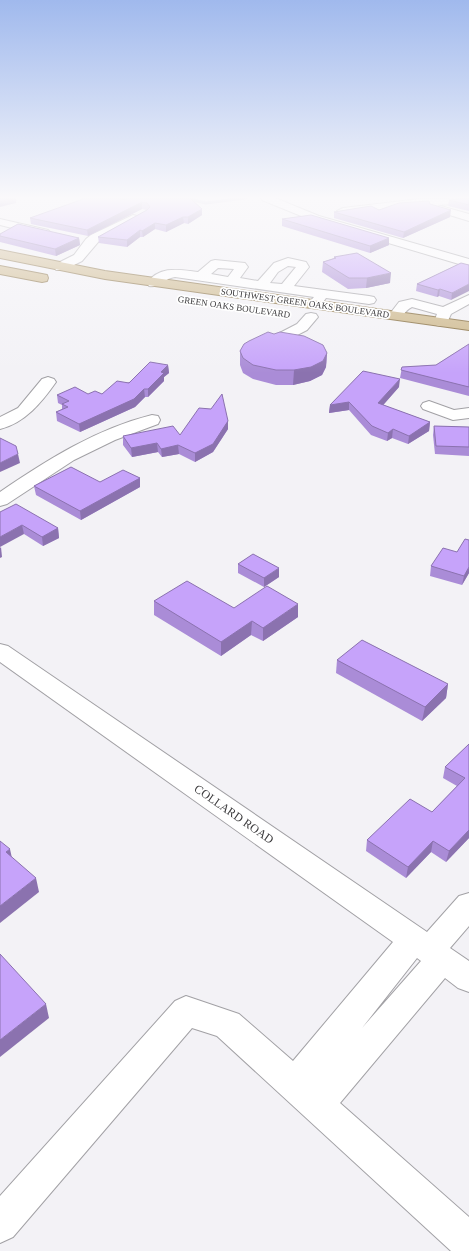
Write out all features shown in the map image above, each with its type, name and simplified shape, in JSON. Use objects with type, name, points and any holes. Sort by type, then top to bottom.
[{"type":"main road","name":"SOUTHWEST GREEN OAKS BOULEVARD","points":[[11,256],[60,267],[149,292],[316,305],[396,316],[414,325],[443,317],[469,326]]},
{"type":"main road","points":[[0,270],[56,281]]},
{"type":"main road","name":"GREEN OAKS BOULEVARD","points":[[295,315],[316,305],[414,325],[435,335]]},
{"type":"street","points":[[60,267],[80,256]]},
{"type":"street","points":[[446,256],[469,263]]},
{"type":"street","points":[[261,285],[279,264],[290,262],[302,265],[303,267],[286,288]]},
{"type":"street","points":[[149,292],[162,277],[175,273],[286,288],[316,305],[369,300]]},
{"type":"street","points":[[396,316],[404,305],[412,303],[443,317],[469,299]]},
{"type":"street","points":[[273,342],[302,327],[316,305]]},
{"type":"street","points":[[0,424],[24,411],[48,382]]},
{"type":"street","points":[[429,406],[453,415],[469,413]]},
{"type":"street","points":[[0,500],[61,460],[95,443],[152,420]]},
{"type":"street","name":"COLLARD ROAD","points":[[0,651],[469,978]]},
{"type":"street","points":[[306,1095],[429,949],[469,904]]},
{"type":"street","points":[[0,1224],[186,1011],[228,1025],[469,1242]]},
{"type":"building","points":[[363,256],[391,273],[367,278],[349,278],[323,262],[336,258],[334,257]]},
{"type":"building","points":[[461,263],[469,265],[469,284],[452,293],[417,284]]},
{"type":"building","points":[[268,332],[274,334],[280,332],[304,336],[323,345],[327,353],[323,361],[311,367],[294,370],[276,370],[253,365],[243,358],[240,351],[244,344]]},
{"type":"building","points":[[469,344],[469,387],[401,370],[402,367],[436,365]]},
{"type":"building","points":[[150,362],[168,365],[161,372],[164,373],[148,389],[144,389],[134,399],[79,424],[56,412],[68,407],[62,404],[69,401],[57,395],[75,387],[88,394],[95,391],[102,394],[117,381],[129,383]]},
{"type":"building","points":[[363,371],[400,379],[378,403],[430,422],[409,436],[393,429],[388,433],[372,426],[349,402],[330,405]]},
{"type":"building","points":[[222,394],[228,421],[213,444],[195,453],[178,445],[161,449],[157,443],[131,448],[123,436],[173,426],[180,435],[199,408],[211,409]]},
{"type":"building","points":[[434,426],[469,427],[469,447],[436,446]]},
{"type":"building","points":[[0,438],[16,446],[18,454],[0,463]]},
{"type":"building","points":[[71,467],[100,482],[123,470],[140,478],[80,511],[34,486]]},
{"type":"building","points":[[16,504],[58,528],[42,537],[22,525],[0,537],[0,512]]},
{"type":"building","points":[[465,539],[469,540],[469,567],[464,576],[431,566],[443,548],[457,552]]},
{"type":"building","points":[[253,554],[279,568],[264,578],[238,564]]},
{"type":"building","points":[[187,581],[234,608],[267,586],[298,604],[263,628],[252,621],[221,642],[154,601]]},
{"type":"building","points":[[362,640],[448,684],[425,707],[337,660]]},
{"type":"building","points":[[469,744],[469,830],[449,851],[433,841],[408,867],[367,840],[410,799],[432,812],[465,778],[445,767]]},
{"type":"building","points":[[0,841],[10,849],[6,852],[36,878],[0,906]]},
{"type":"building","points":[[0,954],[46,1004],[0,1040]]}]
